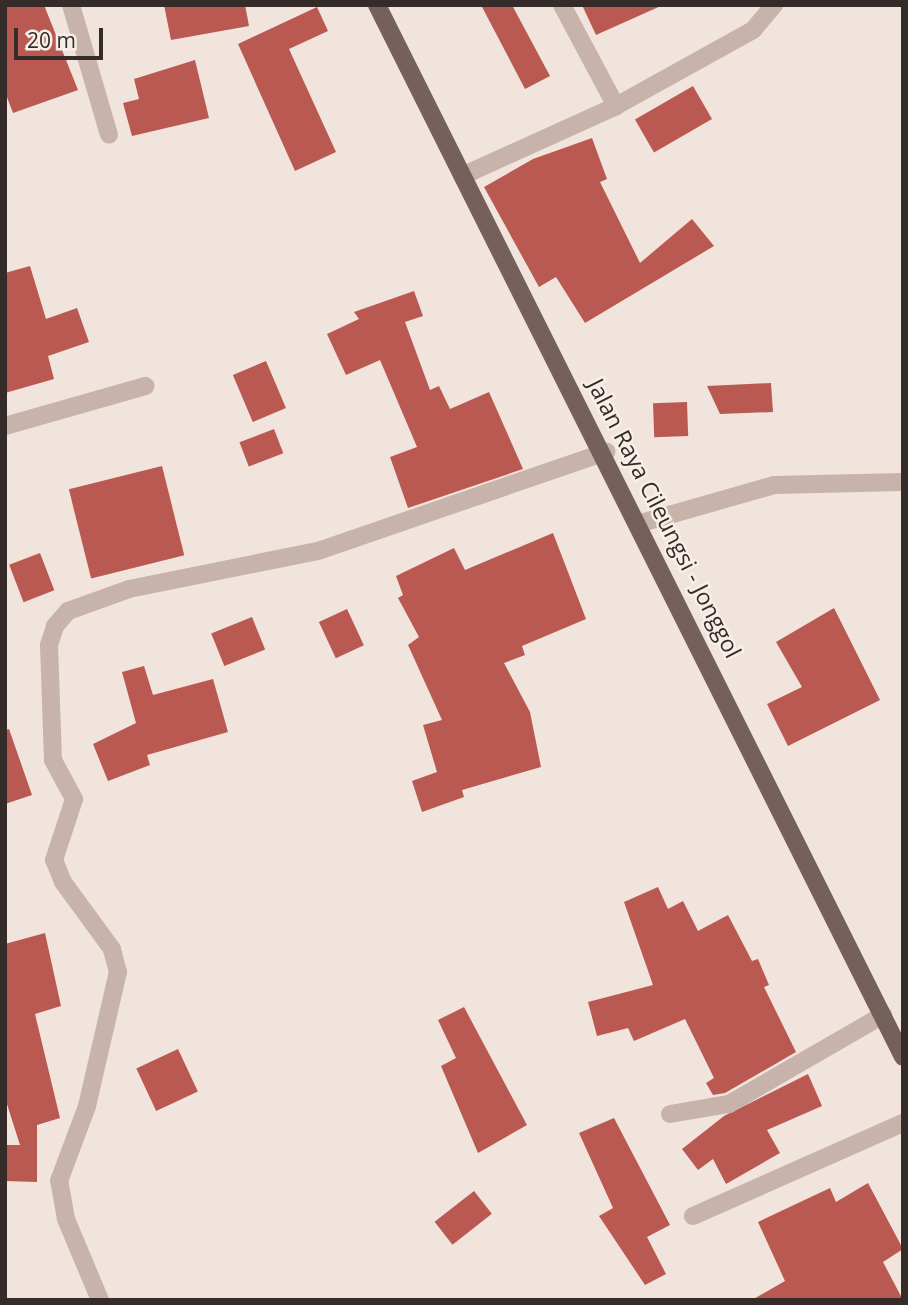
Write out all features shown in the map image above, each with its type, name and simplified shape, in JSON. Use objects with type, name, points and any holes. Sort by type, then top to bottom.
[{"type":"main road","name":"Jalan Raya Cileungsi - Jonggol","points":[[377,5],[462,176],[606,452],[903,1057]]},
{"type":"street","points":[[71,5],[109,135]]},
{"type":"street","points":[[562,5],[616,106]]},
{"type":"street","points":[[462,176],[616,106],[753,30],[774,5]]},
{"type":"street","points":[[5,426],[145,386]]},
{"type":"street","points":[[100,1300],[66,1219],[59,1181],[87,1106],[118,972],[112,949],[62,882],[54,860],[74,800],[53,760],[49,645],[55,626],[68,611],[129,589],[318,551],[606,452]]},
{"type":"street","points":[[641,523],[774,485],[903,482]]},
{"type":"street","points":[[670,1114],[729,1104],[883,1015]]},
{"type":"street","points":[[693,1216],[903,1122]]},
{"type":"building","points":[[5,5],[44,5],[78,90],[13,113],[5,92]]},
{"type":"building","points":[[164,5],[245,5],[249,26],[171,40]]},
{"type":"building","points":[[481,5],[512,5],[550,76],[525,89]]},
{"type":"building","points":[[582,5],[663,5],[596,35]]},
{"type":"building","points":[[317,7],[328,31],[289,49],[336,152],[295,171],[238,44]]},
{"type":"building","points":[[195,60],[209,118],[132,136],[123,103],[139,99],[134,79]]},
{"type":"building","points":[[693,86],[712,119],[654,152],[635,120]]},
{"type":"building","points":[[592,138],[607,179],[600,182],[640,263],[692,219],[714,246],[585,323],[556,277],[539,287],[484,187],[533,159]]},
{"type":"building","points":[[30,266],[46,319],[77,308],[89,342],[48,356],[54,379],[5,393],[5,273]]},
{"type":"building","points":[[414,291],[423,316],[405,322],[430,390],[439,386],[450,409],[489,392],[523,469],[408,508],[390,457],[417,447],[380,360],[346,375],[327,334],[359,319],[354,312]]},
{"type":"building","points":[[266,361],[286,408],[253,422],[233,375]]},
{"type":"building","points":[[771,383],[773,412],[720,414],[707,386]]},
{"type":"building","points":[[687,402],[688,436],[654,437],[653,403]]},
{"type":"building","points":[[274,429],[283,453],[249,467],[239,442]]},
{"type":"building","points":[[162,466],[184,555],[91,578],[69,489]]},
{"type":"building","points":[[553,533],[586,619],[522,646],[525,655],[504,663],[530,712],[541,767],[462,790],[464,797],[422,812],[412,781],[437,772],[423,725],[442,720],[408,645],[419,637],[398,598],[403,595],[396,576],[454,548],[465,570]]},
{"type":"building","points":[[40,553],[54,590],[24,602],[9,565]]},
{"type":"building","points":[[834,608],[880,700],[788,746],[767,704],[802,687],[776,642]]},
{"type":"building","points":[[347,609],[364,645],[336,658],[319,622]]},
{"type":"building","points":[[252,617],[265,649],[224,666],[211,633]]},
{"type":"building","points":[[144,666],[153,695],[213,679],[228,732],[147,755],[150,765],[108,781],[93,744],[136,723],[122,672]]},
{"type":"building","points":[[9,729],[32,795],[5,804],[5,730]]},
{"type":"building","points":[[658,887],[668,909],[683,901],[698,931],[728,915],[752,961],[758,959],[769,985],[764,987],[796,1052],[725,1093],[713,1095],[706,1083],[714,1078],[685,1019],[634,1041],[628,1028],[597,1036],[588,1002],[653,985],[624,902]]},
{"type":"building","points":[[45,933],[61,1006],[35,1014],[60,1118],[37,1125],[37,1182],[5,1181],[5,1145],[20,1145],[5,1098],[5,944]]},
{"type":"building","points":[[464,1007],[527,1125],[478,1153],[441,1066],[456,1058],[438,1020]]},
{"type":"building","points":[[178,1049],[198,1092],[156,1111],[136,1068]]},
{"type":"building","points":[[808,1074],[822,1106],[767,1130],[780,1153],[726,1184],[713,1159],[698,1170],[682,1149],[724,1116]]},
{"type":"building","points":[[614,1118],[670,1225],[647,1237],[666,1274],[645,1285],[599,1216],[613,1208],[579,1133]]},
{"type":"building","points":[[868,1183],[903,1249],[883,1262],[903,1300],[752,1300],[785,1281],[758,1222],[830,1188],[836,1202]]},
{"type":"building","points":[[474,1191],[492,1214],[452,1245],[435,1222]]}]
